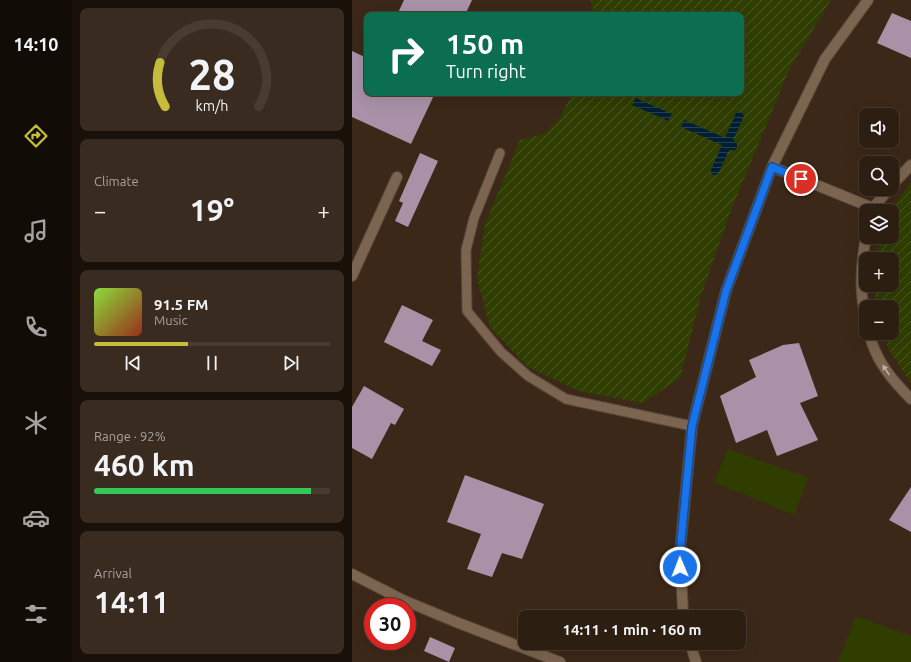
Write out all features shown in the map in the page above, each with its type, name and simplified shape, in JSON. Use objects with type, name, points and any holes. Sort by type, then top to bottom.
[{"type":"street","points":[[683,610],[680,552],[692,426],[726,291],[772,167],[825,59],[868,0]]},
{"type":"street","points":[[899,178],[911,165]]},
{"type":"street","points":[[772,167],[859,204]]},
{"type":"street","points":[[352,276],[397,178]]},
{"type":"street","points":[[877,204],[883,196]]},
{"type":"street","points":[[863,300],[861,287],[862,256],[864,244]]},
{"type":"street","points":[[871,340],[884,368],[911,399]]},
{"type":"street","points":[[352,574],[403,600],[560,662]]},
{"type":"street","points":[[692,650],[696,662]]},
{"type":"lane","points":[[500,152],[474,218],[466,250],[467,311],[506,357],[528,376],[566,399],[692,426]]},
{"type":"green space","points":[[591,0],[831,0],[789,70],[730,213],[701,296],[680,378],[643,403],[579,391],[528,367],[490,327],[477,278],[485,224],[520,140],[544,134],[560,118],[571,96],[744,96],[744,12],[593,12]]},
{"type":"green space","points":[[911,182],[911,383],[888,348],[886,340],[899,340],[899,300],[875,300],[876,292],[899,292],[899,252],[878,252],[880,244],[899,244],[899,204],[896,204]]},
{"type":"green space","points":[[728,449],[809,478],[794,515],[714,482]]},
{"type":"green space","points":[[856,616],[911,636],[911,662],[838,662]]},
{"type":"water","points":[[635,98],[672,114],[669,121],[632,105]]},
{"type":"water","points":[[736,113],[742,113],[744,116],[733,140],[737,144],[737,148],[734,150],[729,150],[718,174],[714,175],[712,174],[711,170],[722,145],[681,127],[684,120],[725,138]]},
{"type":"building","points":[[404,0],[472,0],[466,12],[398,12]]},
{"type":"building","points":[[892,13],[911,21],[911,58],[877,43]]},
{"type":"building","points":[[352,51],[364,57],[364,96],[434,96],[411,144],[352,117]]},
{"type":"building","points":[[420,153],[438,161],[408,227],[395,221],[403,203],[399,201]]},
{"type":"building","points":[[402,305],[433,320],[422,341],[441,350],[432,366],[384,342]]},
{"type":"building","points":[[799,343],[818,396],[800,403],[818,440],[777,456],[767,430],[736,443],[720,396],[756,377],[749,360],[783,345]]},
{"type":"building","points":[[364,386],[404,409],[395,425],[391,423],[372,459],[352,448],[352,407]]},
{"type":"building","points":[[465,475],[544,504],[522,559],[502,553],[492,577],[467,569],[481,534],[447,522]]},
{"type":"building","points":[[911,487],[911,532],[889,520]]},
{"type":"building","points":[[430,637],[455,648],[449,662],[424,651]]},
{"type":"route","points":[[680,567],[680,552],[692,426],[726,291],[772,167],[801,179]]}]
